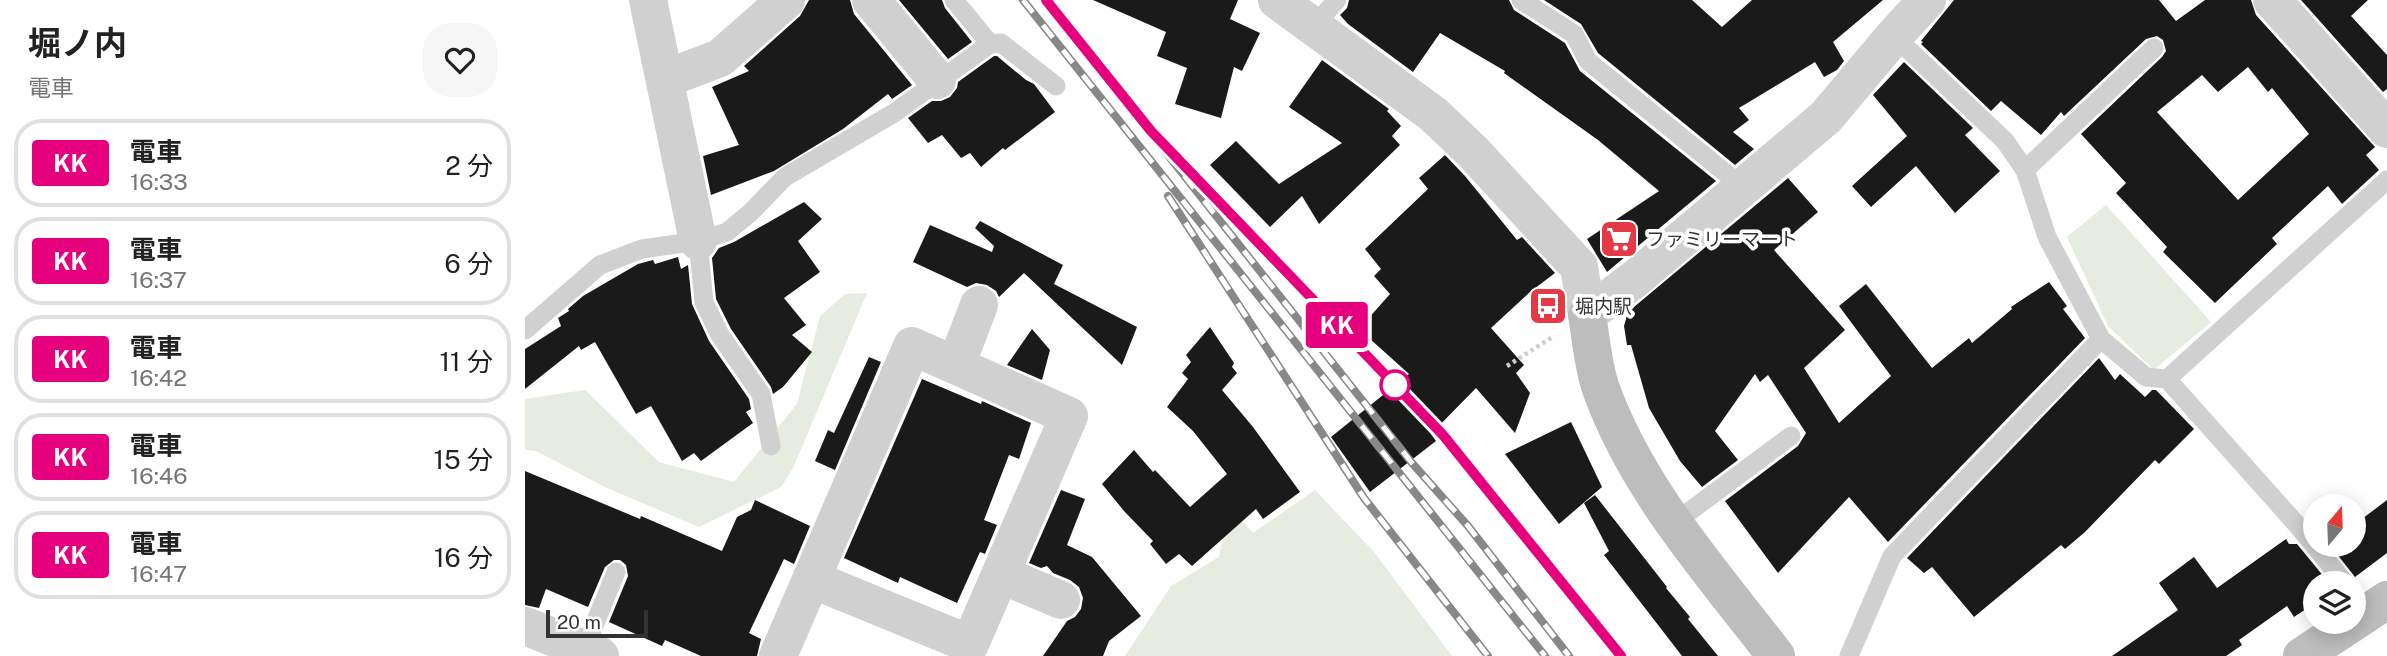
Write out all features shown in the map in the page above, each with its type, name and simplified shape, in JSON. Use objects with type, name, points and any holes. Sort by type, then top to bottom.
[{"type":"street","points":[[648,0],[698,241]]},
{"type":"street","points":[[665,79],[720,58],[786,0]]},
{"type":"street","points":[[871,0],[937,80]]},
{"type":"street","points":[[1277,0],[1325,14],[1473,152],[1579,267],[1600,386],[1631,458],[1674,523],[1776,656]]},
{"type":"street","points":[[1587,315],[1636,278],[1826,117],[1927,0]]},
{"type":"street","points":[[2272,0],[2387,129]]},
{"type":"street","points":[[956,365],[979,305]]},
{"type":"street","points":[[778,656],[811,579],[912,346],[1069,416],[971,644],[811,579]]},
{"type":"street","points":[[1002,575],[1061,600]]},
{"type":"street","points":[[2314,653],[2370,602]]},
{"type":"street","points":[[525,626],[592,653]]},
{"type":"lane","points":[[954,0],[991,44]]},
{"type":"lane","points":[[1521,0],[1574,34],[1588,61],[1744,188]]},
{"type":"lane","points":[[1894,36],[2005,141],[2025,170],[2047,237],[2101,339],[2146,377],[2167,379],[2335,571]]},
{"type":"lane","points":[[525,330],[600,265],[642,249],[698,241],[727,232],[785,177],[894,113],[991,44],[1001,43],[1056,86]]},
{"type":"lane","points":[[2025,170],[2154,48]]},
{"type":"lane","points":[[2167,379],[2387,180]]},
{"type":"lane","points":[[698,241],[704,302],[720,335],[761,394],[771,446]]},
{"type":"lane","points":[[1849,656],[1892,556],[2101,339]]},
{"type":"lane","points":[[1674,523],[1791,436]]},
{"type":"lane","points":[[592,653],[616,572]]},
{"type":"path","points":[[1507,366],[1587,315]]},
{"type":"shaded area","points":[[2106,205],[2211,322],[2154,370],[2108,326],[2067,237]]},
{"type":"shaded area","points":[[867,293],[793,468],[781,487],[699,527],[607,488],[536,451],[525,450],[525,399],[585,390],[659,462],[734,482],[797,404],[820,316],[845,294]]},
{"type":"shaded area","points":[[1315,490],[1374,552],[1452,656],[1125,656],[1171,586],[1219,557],[1225,524],[1239,517],[1253,533]]},
{"type":"building","points":[[809,0],[850,0],[854,14],[912,85],[892,99],[888,94],[843,129],[774,171],[711,195],[703,156],[739,145],[712,87],[749,71],[744,66],[800,16]]},
{"type":"building","points":[[899,0],[942,0],[945,8],[972,42],[948,59]]},
{"type":"building","points":[[1093,0],[1238,0],[1230,19],[1260,33],[1242,71],[1234,67],[1221,118],[1175,104],[1187,68],[1157,56],[1166,32]]},
{"type":"building","points":[[1349,0],[1509,0],[1514,10],[1565,43],[1580,71],[1716,181],[1607,272],[1587,239],[1659,191],[1598,140],[1504,73],[1505,71],[1440,33],[1413,72],[1348,24],[1340,15],[1347,8]]},
{"type":"building","points":[[1544,0],[1692,0],[1722,27],[1752,0],[1883,0],[1833,42],[1844,61],[1837,70],[1824,77],[1815,62],[1739,108],[1749,120],[1733,132],[1754,149],[1735,165],[1598,53],[1581,24]]},
{"type":"building","points":[[1954,0],[2159,0],[2176,21],[2205,0],[2251,0],[2256,15],[2375,147],[2366,155],[2379,170],[2342,204],[2328,186],[2272,238],[2277,244],[2215,303],[2163,252],[2167,247],[2116,193],[2126,183],[2081,134],[2162,57],[2166,51],[2163,40],[2157,36],[2146,39],[2064,116],[2061,112],[2041,135],[2001,101],[1991,111],[1921,44]],"holes":[[[2248,67],[2268,92],[2272,88],[2309,134],[2238,200],[2157,112],[2202,75],[2218,92]]]},
{"type":"building","points":[[2301,0],[2368,0],[2351,16],[2387,55],[2387,89],[2383,92]]},
{"type":"building","points":[[994,56],[1034,84],[1055,112],[1005,150],[1003,148],[981,167],[970,153],[961,158],[942,135],[928,143],[908,118],[932,101],[950,97],[958,82]]},
{"type":"building","points":[[1322,60],[1389,109],[1387,111],[1401,126],[1392,136],[1400,145],[1319,224],[1302,196],[1270,227],[1210,165],[1236,141],[1279,184],[1342,143],[1289,107]]},
{"type":"building","points":[[1904,62],[1973,128],[1965,135],[2000,171],[1955,213],[1916,166],[1871,207],[1852,186],[1907,136],[1873,95]]},
{"type":"building","points":[[1445,155],[1517,240],[1522,237],[1555,273],[1491,328],[1524,365],[1516,373],[1530,393],[1515,433],[1476,388],[1431,434],[1436,441],[1370,492],[1331,437],[1409,374],[1359,329],[1390,294],[1374,276],[1381,269],[1365,249],[1428,189],[1419,178]]},
{"type":"building","points":[[1788,178],[1818,212],[1774,250],[1845,330],[1804,368],[1839,423],[1891,376],[1839,306],[1866,284],[1932,368],[1969,338],[1972,343],[2012,309],[2011,307],[2049,282],[2067,306],[2063,309],[2085,338],[1888,542],[1849,497],[1778,573],[1725,501],[1798,446],[1806,433],[1768,375],[1760,382],[1755,374],[1715,431],[1738,460],[1702,487],[1680,461],[1649,408],[1631,345],[1627,345],[1624,326],[1628,312]]},
{"type":"building","points":[[804,202],[822,219],[798,241],[820,272],[784,298],[806,325],[792,335],[812,352],[783,387],[773,394],[771,387],[731,329],[716,299],[712,258],[719,248]]},
{"type":"building","points":[[980,221],[1063,265],[1054,284],[1137,327],[1122,365],[1024,273],[999,297],[996,291],[987,285],[976,283],[967,287],[913,262],[930,225],[992,252],[994,246],[975,228]]},
{"type":"building","points":[[678,257],[681,269],[688,265],[692,304],[709,341],[749,399],[751,409],[746,412],[753,423],[701,461],[694,453],[682,461],[651,406],[636,414],[595,342],[581,350],[579,346],[525,389],[525,349],[561,326],[558,318],[583,296],[638,264],[653,260],[655,264]]},
{"type":"building","points":[[1210,327],[1234,363],[1232,367],[1237,373],[1222,390],[1253,427],[1300,492],[1263,519],[1256,509],[1192,566],[1179,554],[1166,564],[1150,544],[1153,541],[1102,484],[1134,450],[1190,507],[1227,474],[1193,431],[1167,407],[1188,379],[1182,373],[1191,362],[1186,355]]},
{"type":"building","points":[[1032,329],[1050,350],[1042,380],[1007,365]]},
{"type":"building","points":[[869,357],[881,362],[835,470],[815,461],[828,430],[834,433]]},
{"type":"building","points":[[2099,358],[2115,380],[2120,374],[2145,397],[2152,390],[2156,390],[2194,429],[2159,464],[2155,460],[2085,532],[2065,549],[2061,545],[1974,617],[1932,567],[1924,573],[1907,558]]},
{"type":"building","points":[[922,379],[1031,423],[1019,459],[1009,455],[984,520],[997,525],[985,554],[980,552],[957,603],[900,577],[898,583],[844,558]]},
{"type":"building","points":[[1571,422],[1602,487],[1559,524],[1505,454]]},
{"type":"building","points":[[525,471],[722,551],[737,517],[751,510],[755,500],[810,526],[794,564],[784,559],[749,633],[761,639],[757,656],[701,656],[665,640],[662,646],[609,622],[628,576],[626,565],[620,560],[614,560],[605,567],[588,607],[546,589],[539,608],[525,605]]},
{"type":"building","points":[[1061,490],[1085,499],[1067,545],[1092,557],[1141,616],[1109,641],[1103,656],[1043,656],[1067,621],[1075,617],[1081,609],[1083,598],[1079,587],[1070,580],[1053,573],[1047,566],[1041,568],[1029,563]]},
{"type":"building","points":[[1595,495],[1718,656],[1682,656],[1604,555],[1609,551],[1584,503]]},
{"type":"building","points":[[2387,500],[2387,553],[2363,571],[2350,571],[2339,557],[2366,557],[2366,516]]},
{"type":"building","points":[[2286,539],[2289,544],[2297,544],[2303,551],[2303,557],[2308,557],[2319,571],[2303,571],[2303,611],[2294,617],[2287,606],[2239,640],[2242,645],[2226,656],[2112,656],[2178,610],[2159,583],[2194,557],[2217,588]]},
{"type":"railway","points":[[1023,0],[1545,656]]},
{"type":"railway","points":[[1045,0],[1412,463],[1468,526],[1569,656]]},
{"type":"railway","points":[[1168,196],[1364,498],[1488,656]]},
{"type":"railway","points":[[1215,198],[1443,435],[1621,656]]},
{"type":"train","name":"KK","points":[[1046,0],[1151,131],[1443,435],[1621,656]]},
{"type":"place","name":"ファミリーマート","points":[[1619,239]]},
{"type":"place","name":"堀内駅","points":[[1548,306]]}]
